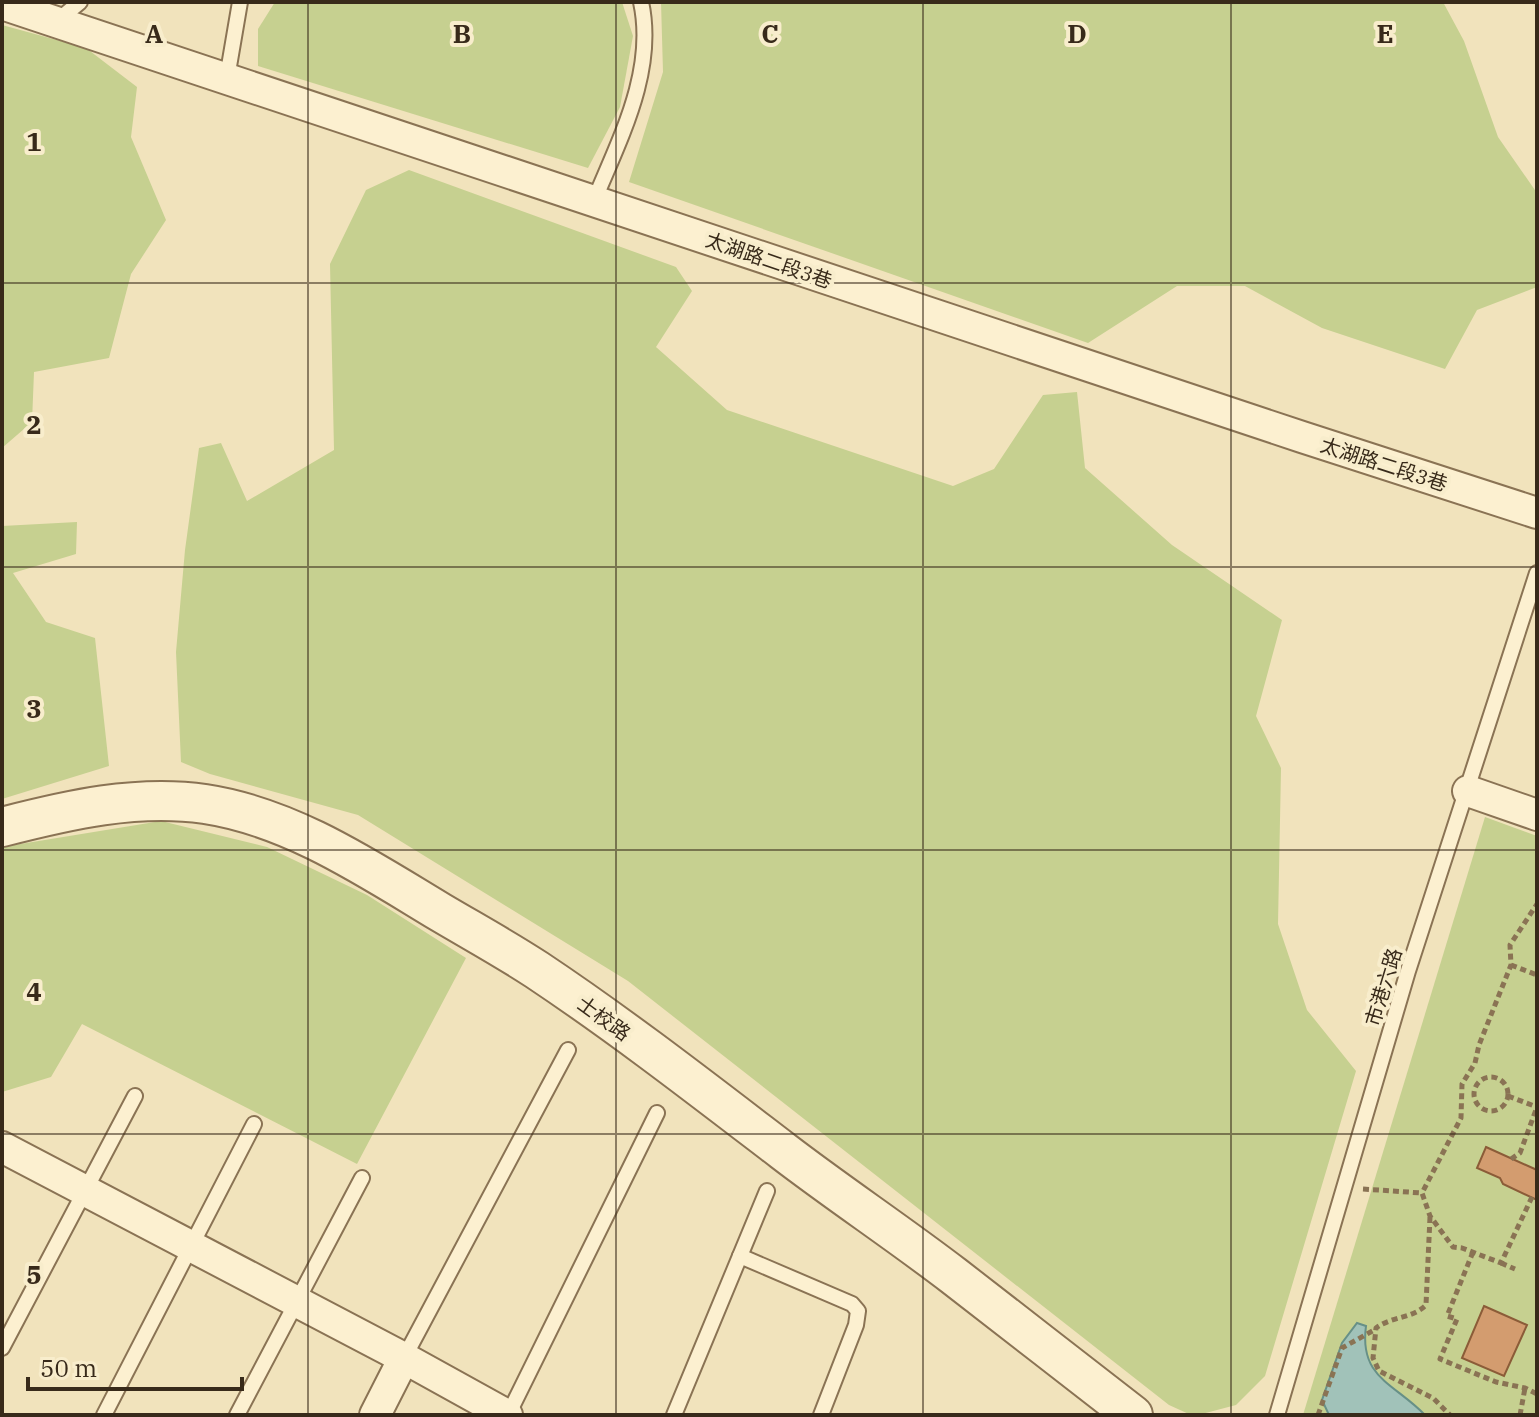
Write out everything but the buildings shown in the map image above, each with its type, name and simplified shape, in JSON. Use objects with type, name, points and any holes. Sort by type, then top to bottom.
[{"type":"street","name":"太湖路二段3巷","points":[[2,4],[1287,433],[1537,513]]},
{"type":"street","points":[[1468,791],[1537,815]]},
{"type":"street","name":"士校路","points":[[2,827],[43,816],[117,804],[205,804],[295,831],[351,859],[549,978],[718,1099],[795,1160],[952,1274],[1133,1415]]},
{"type":"street","points":[[2,1147],[508,1415]]},
{"type":"street","points":[[375,1415],[404,1358]]},
{"type":"lane","points":[[57,21],[80,2]]},
{"type":"lane","points":[[227,78],[240,2]]},
{"type":"lane","points":[[594,201],[626,124],[643,70],[646,25],[641,2]]},
{"type":"lane","name":"市港六路","points":[[1277,1415],[1408,971],[1537,573]]},
{"type":"lane","points":[[404,1358],[568,1050]]},
{"type":"lane","points":[[2,1348],[135,1096]]},
{"type":"lane","points":[[508,1415],[657,1113]]},
{"type":"lane","points":[[104,1415],[254,1124]]},
{"type":"lane","points":[[237,1415],[362,1178]]},
{"type":"lane","points":[[674,1415],[767,1191]]},
{"type":"lane","points":[[740,1256],[852,1304],[858,1311],[856,1325],[821,1415]]},
{"type":"path","points":[[1515,1269],[1453,1247],[1430,1216],[1422,1193],[1461,1118],[1462,1084],[1475,1063],[1479,1045],[1511,965],[1510,945],[1537,904]]},
{"type":"path","points":[[1511,965],[1537,975]]},
{"type":"path","points":[[1497,1078],[1506,1085],[1508,1096],[1504,1106],[1489,1110],[1479,1106],[1475,1090],[1480,1081],[1497,1078]]},
{"type":"path","points":[[1508,1096],[1537,1107],[1520,1153],[1511,1159]]},
{"type":"path","points":[[1362,1189],[1422,1193]]},
{"type":"path","points":[[1501,1263],[1532,1197]]},
{"type":"path","points":[[1318,1414],[1342,1348],[1393,1318],[1413,1315],[1426,1305],[1430,1216]]},
{"type":"path","points":[[1473,1252],[1447,1316],[1457,1319],[1440,1359],[1496,1382],[1537,1394]]},
{"type":"path","points":[[1376,1328],[1373,1358],[1379,1371],[1433,1398],[1450,1415]]},
{"type":"path","points":[[1520,1415],[1525,1388]]},
{"type":"green space","points":[[275,2],[622,2],[633,36],[620,107],[588,168],[258,66],[258,29]]},
{"type":"green space","points":[[661,2],[1443,2],[1464,41],[1498,137],[1537,193],[1537,287],[1477,310],[1445,369],[1322,328],[1245,286],[1177,286],[1088,343],[629,182],[663,72]]},
{"type":"green space","points":[[2,25],[86,48],[137,87],[131,137],[166,220],[131,274],[109,358],[34,372],[32,422],[2,448]]},
{"type":"green space","points":[[409,170],[676,267],[692,291],[656,347],[727,410],[953,486],[994,469],[1043,395],[1077,392],[1085,468],[1172,545],[1282,620],[1256,716],[1281,768],[1278,924],[1307,1010],[1356,1071],[1265,1376],[1236,1405],[1191,1415],[1169,1405],[628,981],[358,815],[210,774],[181,762],[176,652],[185,550],[199,448],[221,443],[247,501],[334,450],[330,264],[366,190]]},
{"type":"green space","points":[[77,522],[76,554],[13,573],[46,622],[95,638],[109,766],[2,799],[2,526]]},
{"type":"green space","points":[[1485,817],[1537,836],[1537,1415],[1303,1415]]},
{"type":"green space","points":[[161,821],[267,847],[367,895],[466,958],[357,1164],[82,1024],[51,1077],[2,1092],[2,847]]},
{"type":"water","points":[[1357,1323],[1366,1326],[1365,1343],[1373,1369],[1425,1415],[1329,1415],[1322,1400],[1342,1343]]}]
